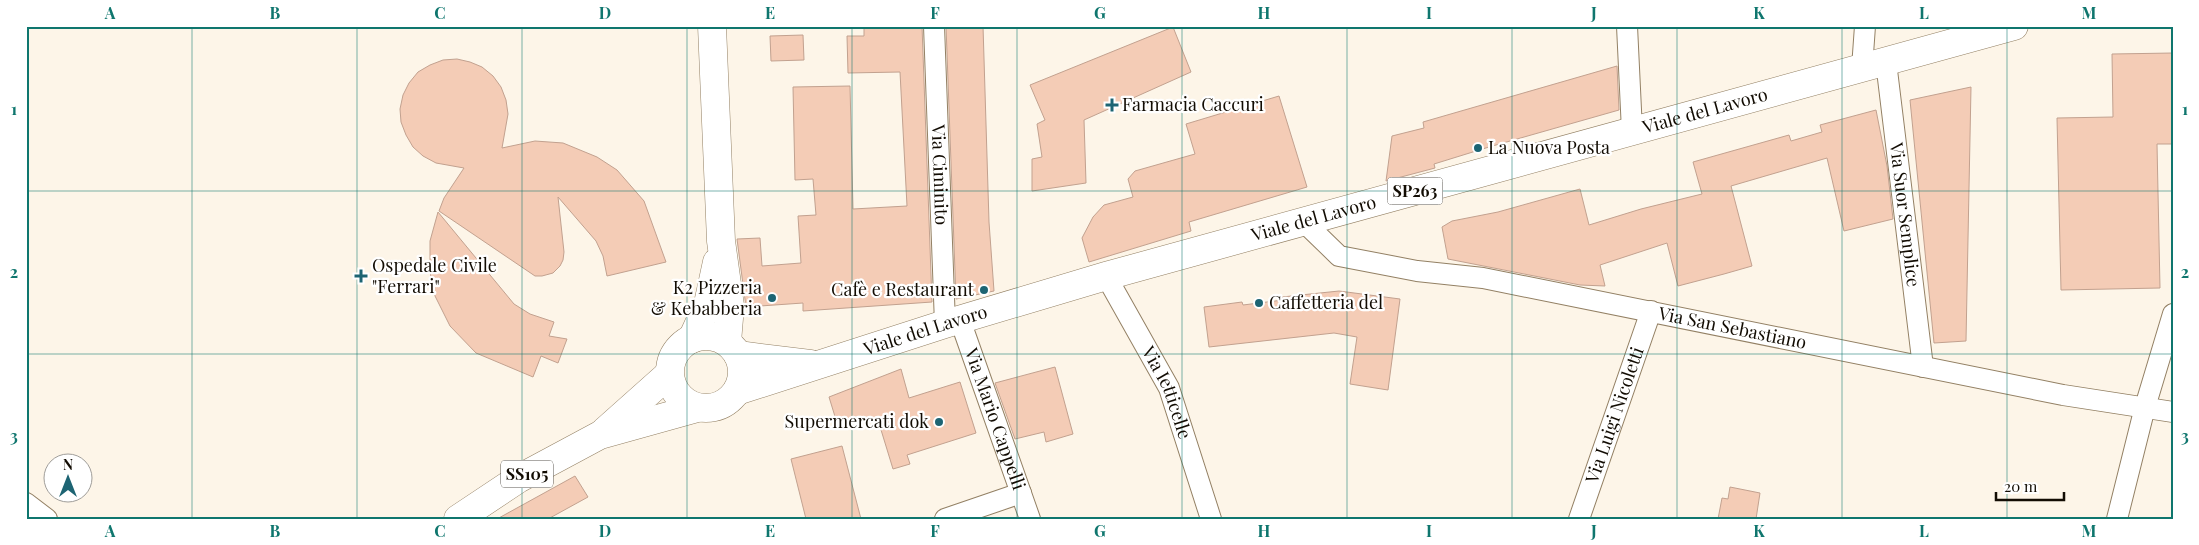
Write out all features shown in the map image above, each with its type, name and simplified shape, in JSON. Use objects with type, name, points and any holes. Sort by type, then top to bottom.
[{"type":"main road","points":[[712,26],[721,241],[730,306],[732,348],[742,367],[742,379],[738,391],[730,400],[720,406],[709,409],[697,408],[686,403],[678,396],[672,386],[669,374],[670,363],[682,344],[704,336],[716,337],[732,348]]},
{"type":"main road","name":"Viale del Lavoro","points":[[738,391],[953,322],[1106,276],[2014,26]]},
{"type":"main road","points":[[692,339],[708,304],[721,241]]},
{"type":"main road","name":"Viale del Lavoro","points":[[732,348],[819,366]]},
{"type":"main road","name":"SS105","points":[[600,435],[669,374]]},
{"type":"main road","name":"SS105","points":[[472,515],[518,479],[600,435],[697,408]]},
{"type":"street","name":"Via Ciminito","points":[[934,26],[953,322]]},
{"type":"street","points":[[1628,26],[1632,131]]},
{"type":"street","name":"Via Suor Semplice","points":[[1865,26],[1874,65],[1923,367]]},
{"type":"street","name":"Via San Sebastiano","points":[[1304,222],[1339,256],[1417,270],[1483,278],[2064,395],[2173,412]]},
{"type":"street","name":"Via Ietticelle","points":[[1106,276],[1169,388],[1211,519]]},
{"type":"street","name":"Via Luigi Nicoletti","points":[[1580,519],[1651,311]]},
{"type":"street","points":[[2117,519],[2146,407],[2173,314]]},
{"type":"street","name":"Via Mario Cappelli","points":[[953,322],[1030,519]]},
{"type":"street","points":[[945,519],[1021,493]]},
{"type":"street","points":[[26,503],[47,519]]},
{"type":"building","points":[[864,26],[922,26],[932,302],[803,311],[803,303],[746,307],[737,239],[760,238],[762,266],[801,263],[798,216],[816,215],[813,179],[795,180],[793,87],[850,86],[853,209],[907,206],[900,72],[848,73],[847,36],[864,36]]},
{"type":"building","points":[[946,26],[983,26],[989,222],[994,291],[956,299]]},
{"type":"building","points":[[1173,27],[1191,72],[1084,120],[1086,183],[1032,191],[1032,159],[1042,157],[1037,124],[1045,120],[1030,85]]},
{"type":"building","points":[[803,35],[804,60],[771,61],[770,36]]},
{"type":"building","points":[[2173,53],[2173,144],[2157,144],[2160,288],[2061,290],[2057,118],[2113,117],[2112,54]]},
{"type":"building","points":[[457,59],[482,67],[493,76],[501,87],[506,100],[508,114],[502,148],[535,141],[563,143],[597,157],[617,170],[644,201],[666,262],[607,276],[603,256],[596,241],[558,197],[564,252],[563,260],[553,273],[535,276],[439,211],[444,198],[464,168],[436,163],[423,156],[413,147],[401,122],[400,109],[403,95],[409,83],[418,72],[443,60]]},
{"type":"building","points":[[1617,66],[1619,110],[1489,147],[1434,164],[1435,168],[1386,181],[1392,136],[1424,128],[1423,122]]},
{"type":"building","points":[[1971,87],[1966,341],[1934,343],[1910,100]]},
{"type":"building","points":[[1279,96],[1307,187],[1189,222],[1191,231],[1089,262],[1082,238],[1093,217],[1104,205],[1133,197],[1128,179],[1135,171],[1195,154],[1186,124]]},
{"type":"building","points":[[1876,110],[1887,166],[1893,219],[1844,231],[1827,158],[1731,186],[1752,266],[1724,274],[1678,286],[1667,243],[1600,265],[1605,286],[1580,285],[1448,259],[1442,227],[1452,221],[1498,212],[1580,189],[1589,225],[1641,209],[1702,194],[1693,162],[1789,135],[1791,141],[1822,132],[1820,125]]},
{"type":"building","points":[[438,212],[514,304],[530,314],[554,322],[549,336],[567,339],[558,363],[541,356],[533,377],[476,353],[450,326],[435,296],[430,272],[430,241]]},
{"type":"building","points":[[1339,291],[1400,299],[1388,390],[1350,384],[1357,337],[1334,333],[1209,347],[1204,307],[1242,302],[1243,305],[1283,300],[1282,297]]},
{"type":"building","points":[[1055,367],[1073,434],[1046,442],[1044,432],[1015,439],[995,383]]},
{"type":"building","points":[[901,369],[909,398],[960,382],[976,433],[907,455],[910,464],[893,469],[878,420],[837,423],[829,397]]},
{"type":"building","points":[[842,446],[861,519],[806,519],[791,459]]},
{"type":"building","points":[[575,476],[588,497],[548,519],[497,519]]},
{"type":"building","points":[[1730,487],[1760,493],[1756,519],[1718,519],[1722,498],[1728,499]]},
{"type":"place","name":"Farmacia Caccuri","points":[[1112,105]]},
{"type":"place","name":"La Nuova Posta","points":[[1478,148]]},
{"type":"place","name":"Ospedale Civile \"Ferrari\"","points":[[361,276]]},
{"type":"place","name":"Cafè e Restaurant","points":[[984,290]]},
{"type":"place","name":"K2 Pizzeria & Kebabberia","points":[[772,298]]},
{"type":"place","name":"Caffetteria del","points":[[1259,303]]},
{"type":"place","name":"Supermercati dok","points":[[939,422]]}]
